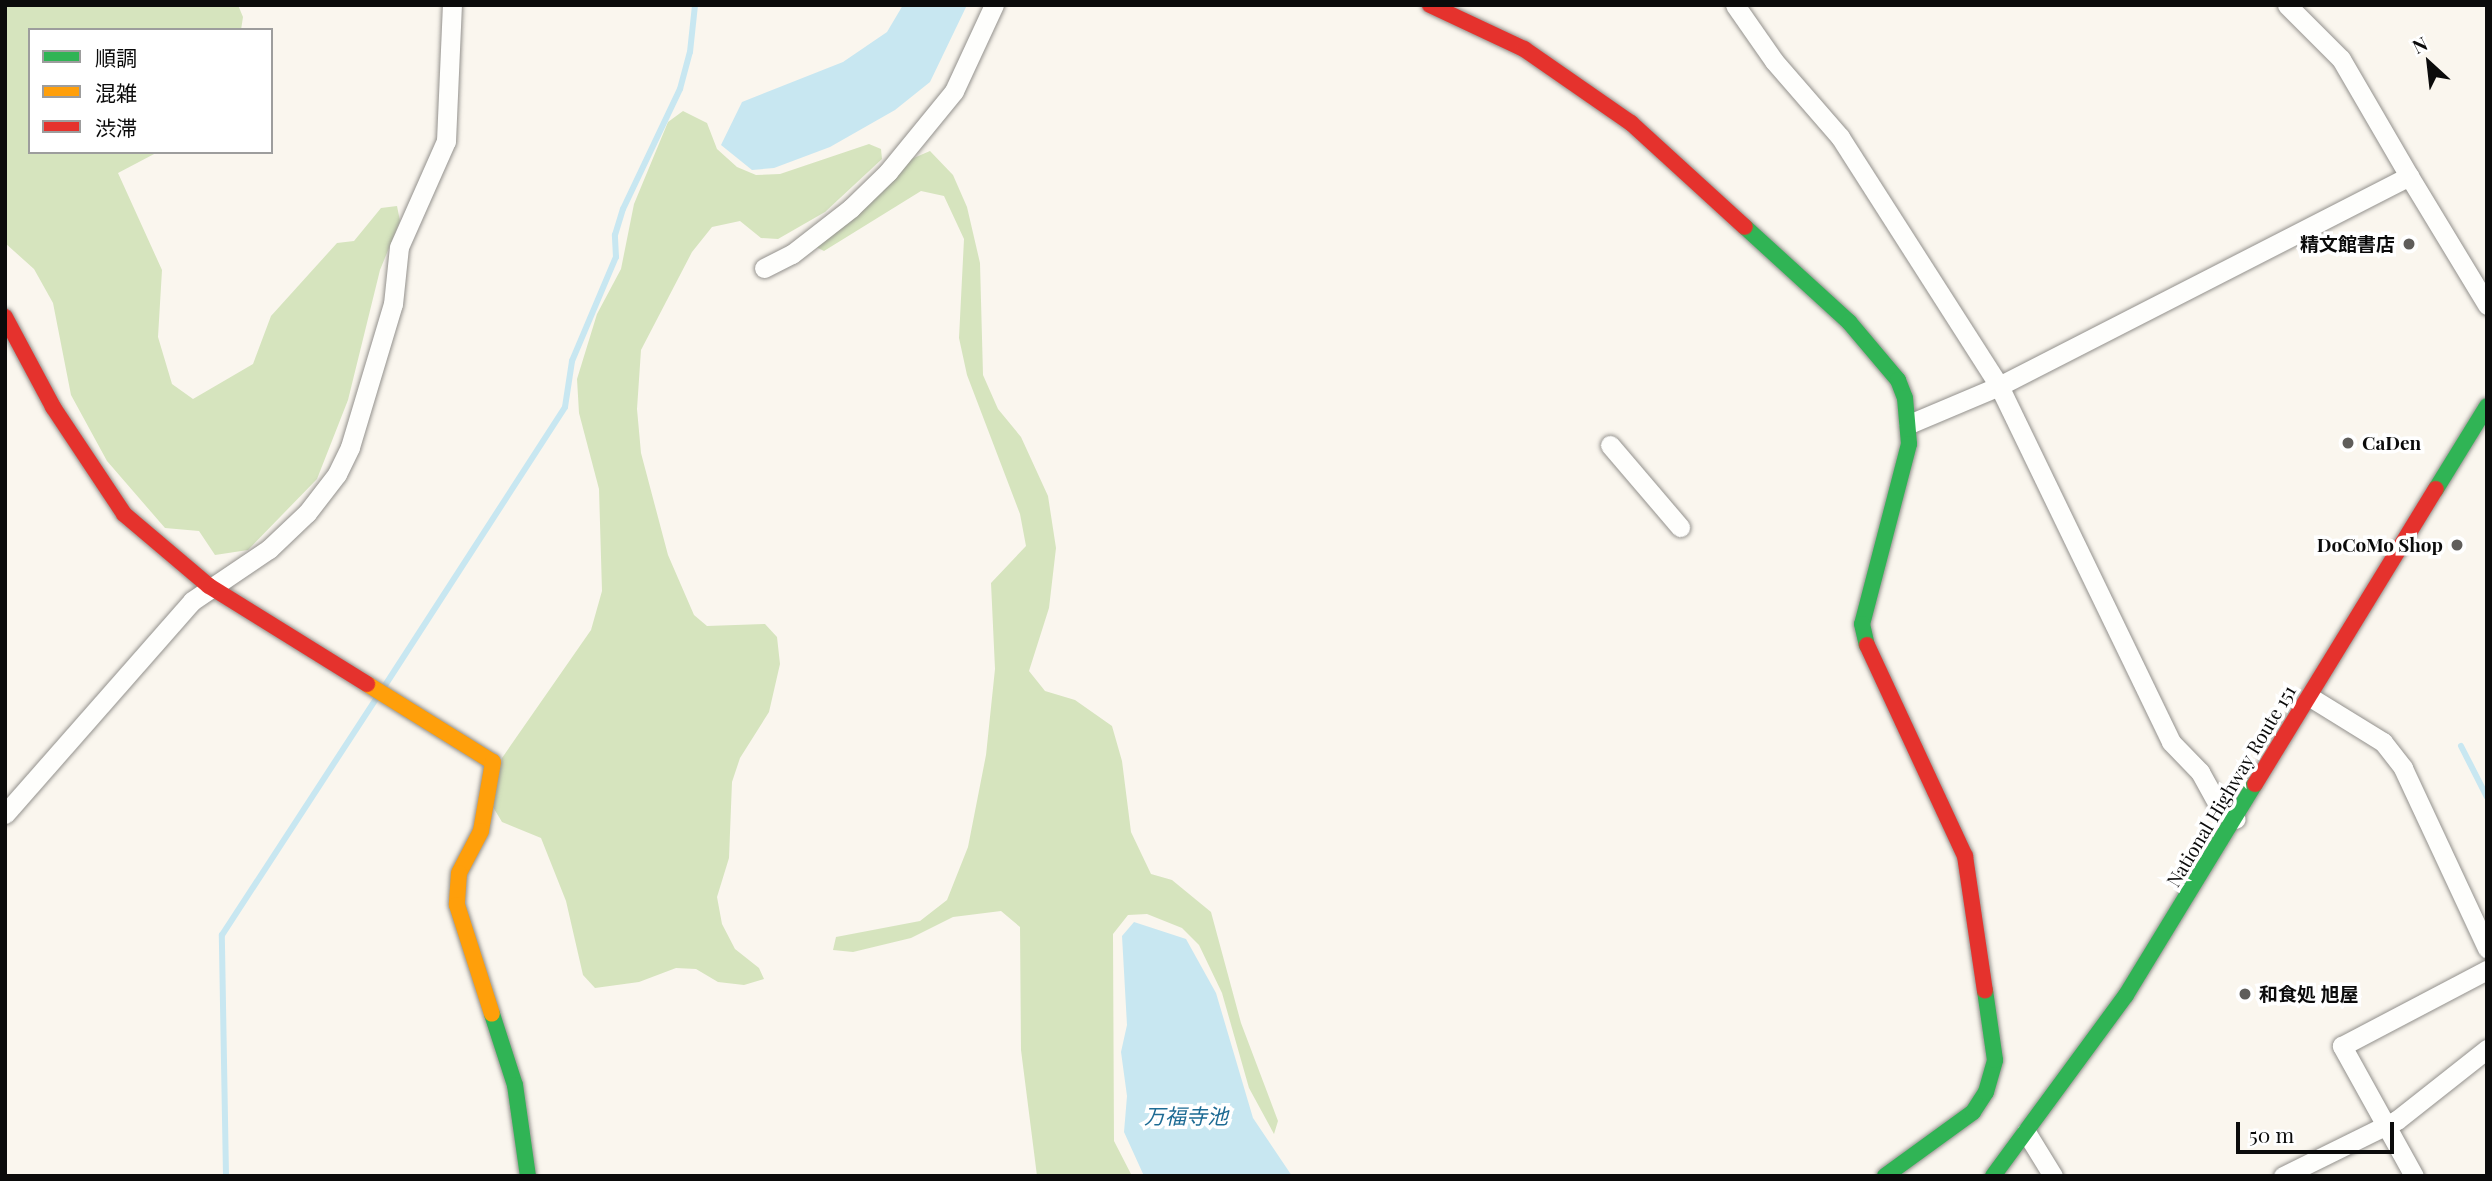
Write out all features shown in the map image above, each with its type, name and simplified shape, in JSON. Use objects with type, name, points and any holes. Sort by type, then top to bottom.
[{"type":"main road","points":[[1430,5],[1524,49],[1631,122],[1881,355],[1902,389],[1909,424],[1903,474],[1862,624],[1868,647],[1965,856],[1995,1060],[1986,1092],[1973,1112],[1885,1176]]},
{"type":"main road","points":[[5,317],[98,481],[124,514],[209,586],[373,685],[493,762],[481,831],[458,873],[457,905],[515,1085],[528,1176]]},
{"type":"main road","name":"National Highway Route 151","points":[[1993,1176],[2126,995],[2487,406]]},
{"type":"street","points":[[5,814],[209,586],[269,549],[307,513],[337,474],[350,447],[393,304],[399,247],[446,141],[452,5]]},
{"type":"street","points":[[764,268],[792,254],[851,208],[888,172],[954,91],[994,5]]},
{"type":"street","points":[[1735,5],[1773,61],[1840,137],[1999,386],[2171,742],[2200,772],[2221,810],[2236,819]]},
{"type":"street","points":[[2287,5],[2341,59],[2487,305]]},
{"type":"street","points":[[1909,424],[1999,386],[2409,176]]},
{"type":"street","points":[[1610,445],[1680,527]]},
{"type":"street","points":[[2310,697],[2374,736],[2403,768],[2487,948]]},
{"type":"street","points":[[2414,1176],[2342,1046],[2487,971]]},
{"type":"street","points":[[2283,1176],[2387,1126],[2487,1049]]},
{"type":"street","points":[[2026,1132],[2053,1176]]},
{"type":"green space","points":[[5,5],[238,5],[243,17],[241,28],[28,28],[28,154],[154,154],[118,173],[162,270],[158,337],[172,384],[193,399],[253,364],[271,316],[337,243],[354,241],[381,208],[397,206],[400,221],[380,270],[348,400],[317,479],[248,550],[215,555],[199,531],[165,528],[107,461],[71,395],[53,303],[34,269],[5,243]]},
{"type":"green space","points":[[683,111],[707,123],[717,149],[737,167],[756,175],[780,174],[869,144],[881,149],[882,159],[825,212],[778,239],[761,238],[740,221],[712,227],[692,252],[641,350],[637,409],[641,453],[668,555],[694,615],[707,626],[765,624],[777,637],[780,664],[769,712],[740,758],[732,782],[729,858],[717,897],[722,924],[735,949],[759,968],[764,979],[744,985],[718,982],[696,969],[676,968],[639,982],[595,988],[583,975],[566,901],[541,838],[502,822],[493,807],[502,758],[591,630],[602,591],[599,489],[579,413],[577,379],[597,314],[621,269],[634,204],[668,122]]},
{"type":"green space","points":[[930,151],[953,175],[967,207],[980,263],[983,375],[998,409],[1021,437],[1048,496],[1056,548],[1049,608],[1029,671],[1045,691],[1075,700],[1112,726],[1122,761],[1131,832],[1151,874],[1172,880],[1211,912],[1241,1023],[1278,1121],[1274,1134],[1249,1088],[1222,993],[1199,945],[1182,928],[1147,914],[1128,915],[1113,934],[1114,1141],[1132,1176],[1037,1176],[1021,1050],[1020,927],[1001,911],[953,917],[911,938],[853,952],[833,950],[836,937],[920,921],[947,900],[968,847],[986,755],[995,669],[991,583],[1026,546],[1020,514],[967,375],[959,338],[964,239],[944,196],[921,191],[824,251],[814,246],[909,160]]},
{"type":"water","points":[[903,5],[967,5],[930,82],[895,110],[830,147],[774,168],[752,170],[721,145],[742,102],[843,62],[887,32]]},
{"type":"water","name":"万福寺池","points":[[1134,922],[1186,939],[1216,993],[1253,1118],[1292,1176],[1144,1176],[1124,1132],[1127,1096],[1121,1052],[1127,1025],[1122,936]]},
{"type":"waterway","points":[[384,687],[565,407],[572,361],[616,257],[615,235],[623,209],[680,89],[690,52],[695,5]]},
{"type":"waterway","points":[[226,1176],[222,935],[376,699]]},
{"type":"waterway","points":[[2461,746],[2487,797]]},
{"type":"traffic: fast","points":[[1745,227],[1849,322],[1898,380],[1905,398],[1909,444],[1862,624],[1867,645]]},
{"type":"traffic: fast","points":[[2436,489],[2487,406]]},
{"type":"traffic: fast","points":[[1993,1176],[2126,995],[2255,784]]},
{"type":"traffic: fast","points":[[1885,1176],[1973,1112],[1986,1092],[1995,1060],[1985,991]]},
{"type":"traffic: fast","points":[[492,1014],[515,1085],[528,1176]]},
{"type":"traffic: slow","points":[[367,684],[493,762],[481,831],[459,873],[457,905],[492,1014]]},
{"type":"traffic: jam","points":[[1430,5],[1524,49],[1631,123],[1745,227]]},
{"type":"traffic: jam","points":[[5,317],[53,407],[124,514],[209,586],[367,684]]},
{"type":"traffic: jam","points":[[2255,784],[2436,489]]},
{"type":"traffic: jam","points":[[1867,645],[1965,856],[1985,991]]},
{"type":"place","name":"精文館書店","points":[[2409,244]]},
{"type":"place","name":"CaDen","points":[[2348,443]]},
{"type":"place","name":"DoCoMo Shop","points":[[2457,545]]},
{"type":"place","name":"和食処 旭屋","points":[[2245,994]]}]
